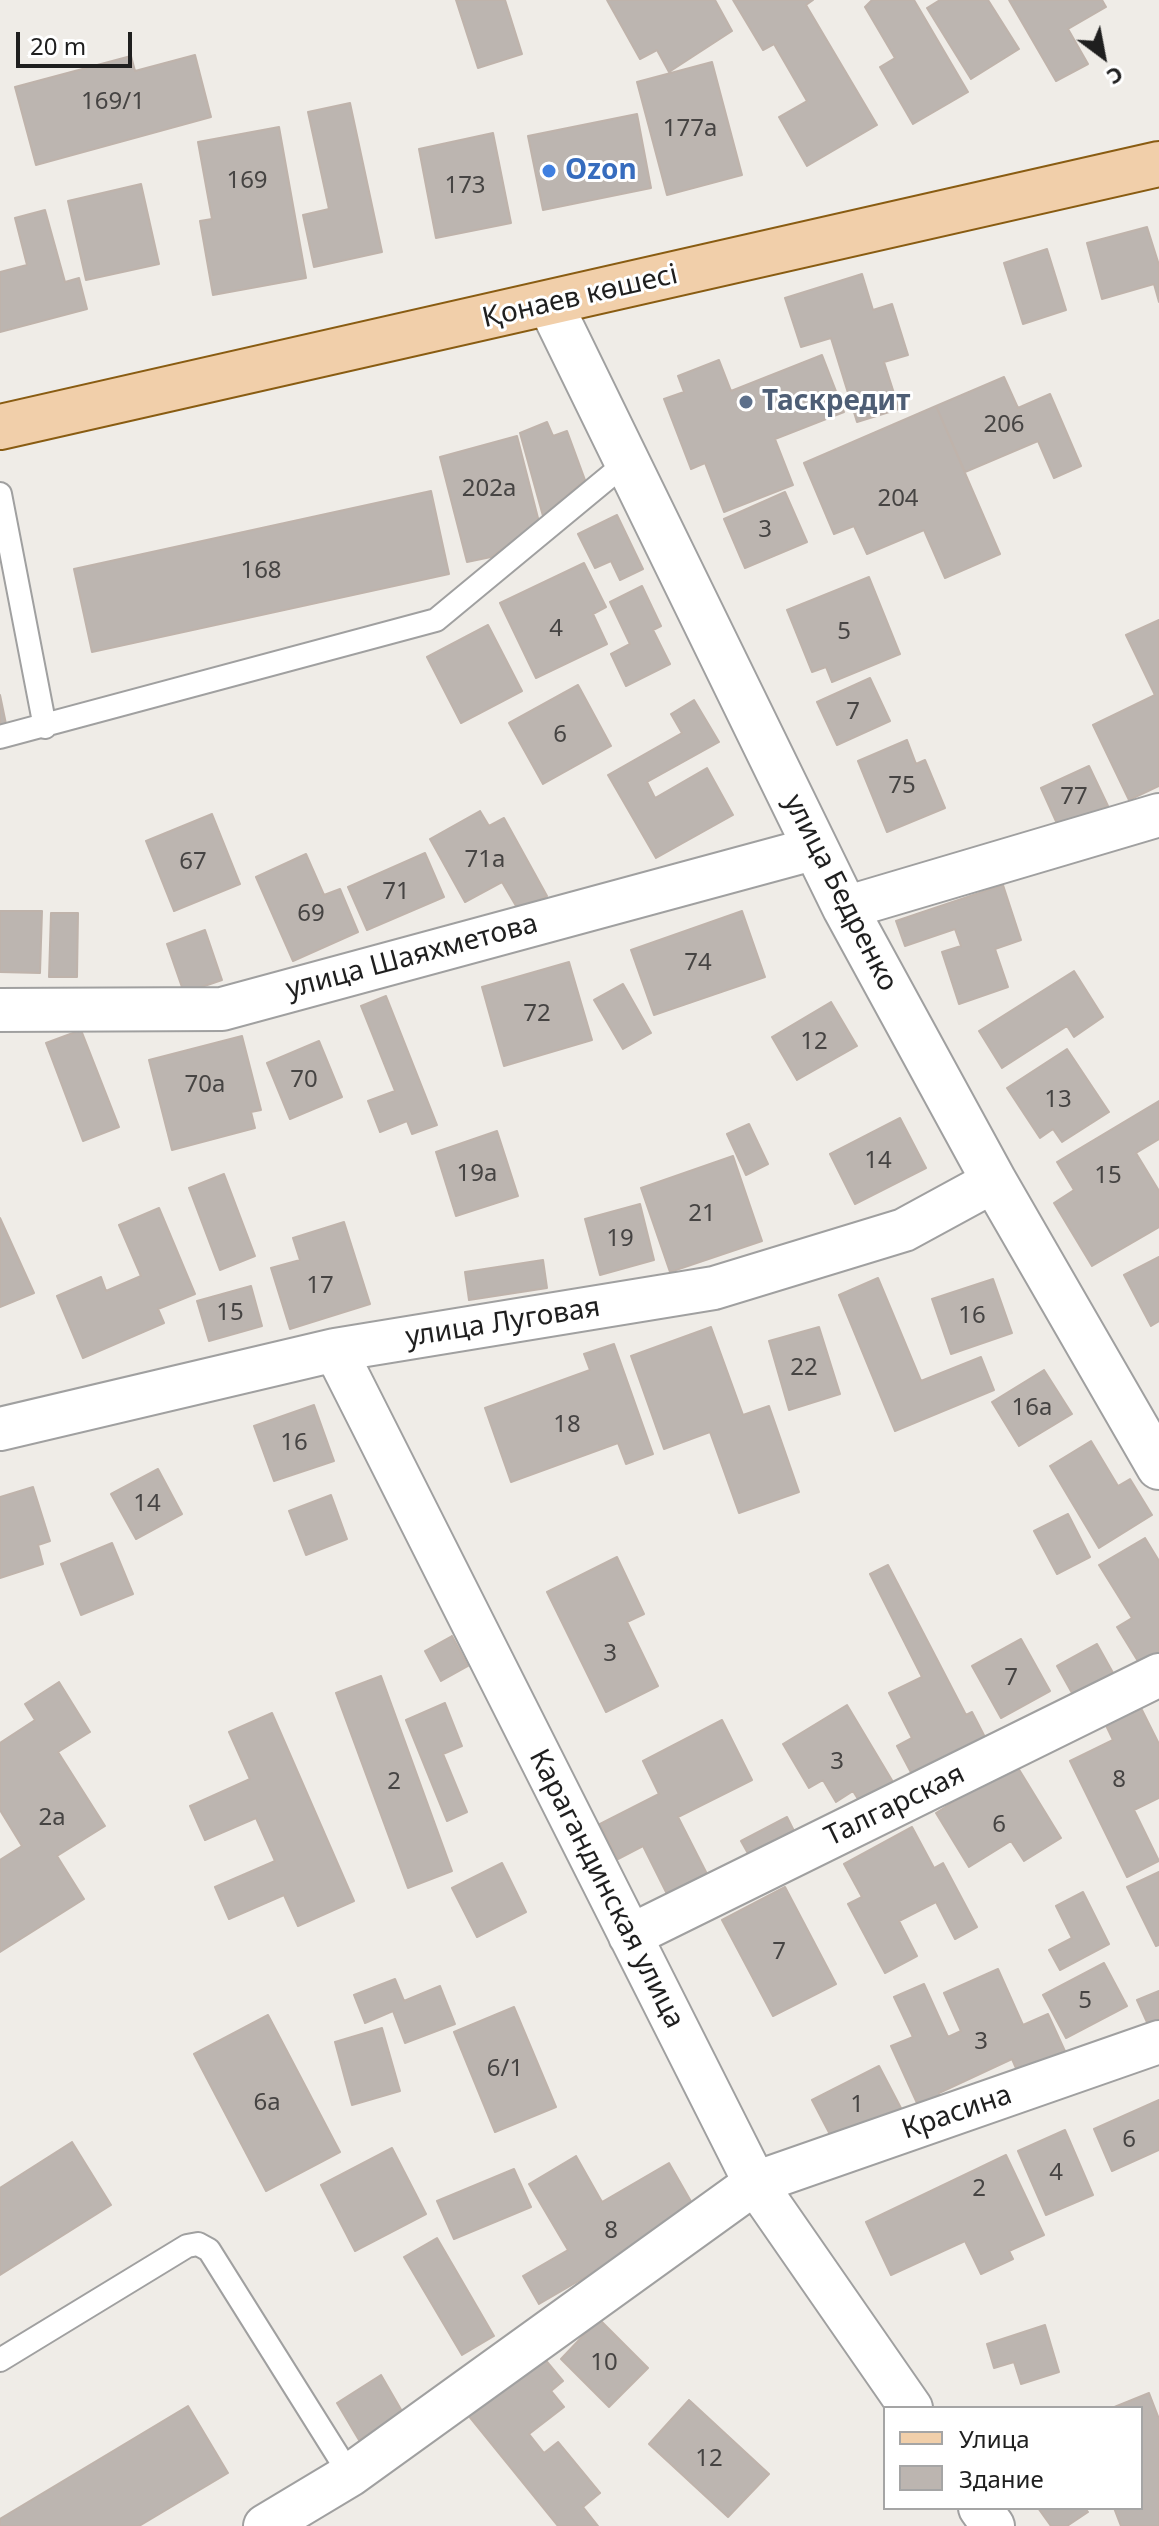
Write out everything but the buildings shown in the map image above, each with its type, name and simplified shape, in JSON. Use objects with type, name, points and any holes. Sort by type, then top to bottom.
[{"type":"main road","name":"Қонаев көшесі","points":[[0,427],[1159,164]]},
{"type":"street","name":"улица Бедренко","points":[[550,304],[845,908],[994,1181],[1159,1467]]},
{"type":"street","points":[[845,908],[1159,815]]},
{"type":"street","name":"улица Шаяхметова","points":[[0,1010],[222,1009],[816,848]]},
{"type":"street","name":"улица Луговая","points":[[0,1429],[335,1350],[714,1288],[904,1230],[994,1181]]},
{"type":"street","name":"Карагандинская улица","points":[[335,1350],[755,2183],[910,2406]]},
{"type":"street","name":"Талгарская","points":[[630,1936],[1159,1675]]},
{"type":"street","name":"Красина","points":[[265,2526],[350,2475],[755,2183],[1159,2042]]},
{"type":"lane","points":[[0,737],[436,620],[627,462]]},
{"type":"lane","points":[[0,494],[45,727]]},
{"type":"lane","points":[[0,2360],[187,2246],[198,2244],[209,2250],[350,2475]]},
{"type":"place","name":"Ozon","points":[[549,171]]},
{"type":"place","name":"Таскредит","points":[[746,402]]}]
